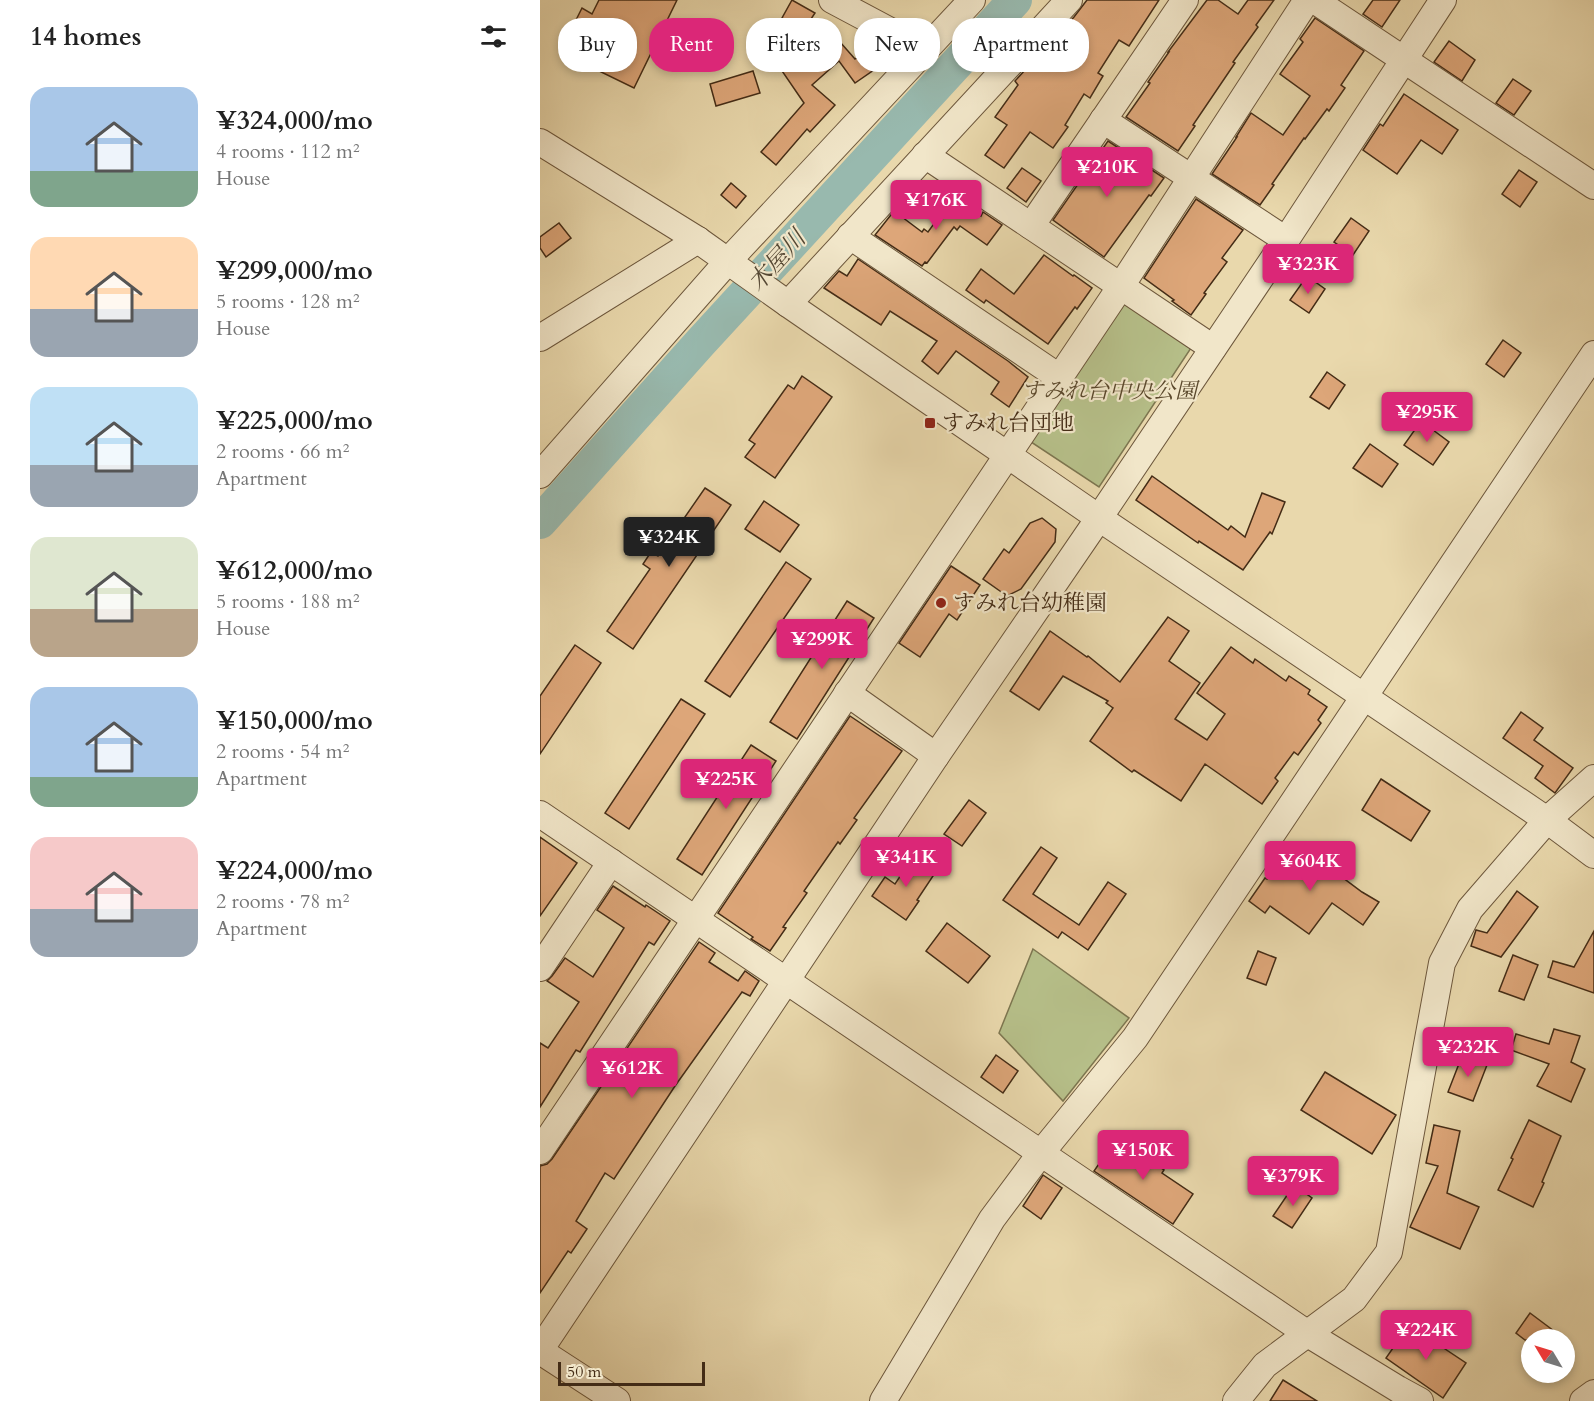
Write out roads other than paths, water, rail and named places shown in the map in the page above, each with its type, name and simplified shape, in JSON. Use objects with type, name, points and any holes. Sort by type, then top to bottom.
[{"type":"street","points":[[832,0],[866,18]]},
{"type":"street","points":[[940,35],[972,0]]},
{"type":"street","points":[[785,302],[850,236],[1069,0]]},
{"type":"street","points":[[1031,226],[1185,0]]},
{"type":"street","points":[[540,1151],[1121,286],[1307,0]]},
{"type":"street","points":[[1314,0],[1594,186]]},
{"type":"street","points":[[617,1401],[540,1350],[936,756],[1286,240],[1443,0]]},
{"type":"street","points":[[540,475],[734,266],[906,72]]},
{"type":"street","points":[[1103,120],[1286,240]]},
{"type":"street","points":[[540,142],[698,240],[1099,518],[1548,820],[1594,855]]},
{"type":"street","points":[[925,155],[1213,348]]},
{"type":"street","points":[[850,236],[1059,376]]},
{"type":"street","points":[[540,338],[698,240]]},
{"type":"street","points":[[883,1401],[993,1219],[1041,1153],[1135,1038],[1594,354]]},
{"type":"street","points":[[847,693],[936,756]]},
{"type":"street","points":[[1236,1401],[1265,1365],[1354,1299],[1389,1252],[1442,963],[1470,909],[1548,820],[1594,778]]},
{"type":"street","points":[[540,814],[1308,1334],[1420,1401]]},
{"type":"street","points":[[540,968],[611,862]]},
{"type":"street","points":[[1583,1401],[1594,1393]]},
{"type":"waterway","name":"木屋川","points":[[540,522],[700,343],[1015,0]]},
{"type":"place","name":"すみれ台団地","points":[[930,423]]},
{"type":"place","name":"すみれ台幼稚園","points":[[941,603]]},
{"type":"park label","name":"すみれ台中央公園","points":[[1109,391]]}]
